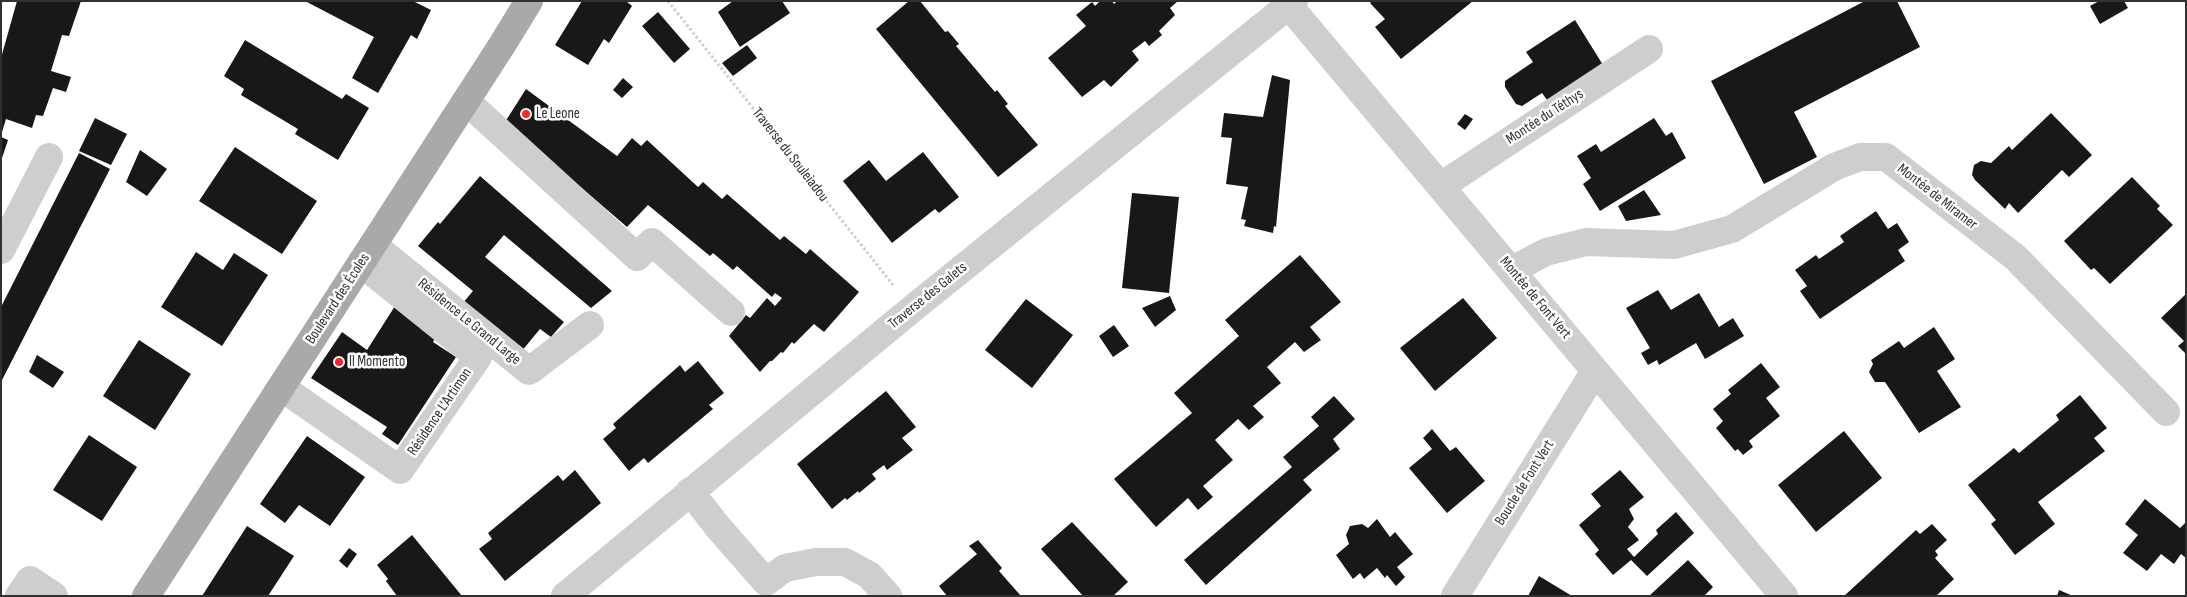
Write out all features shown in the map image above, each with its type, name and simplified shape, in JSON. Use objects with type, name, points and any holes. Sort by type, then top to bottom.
[{"type":"main road","name":"Boulevard des Écoles","points":[[146,596],[529,1]]},
{"type":"street","name":"Traverse des Galets","points":[[565,596],[912,309],[1289,3]]},
{"type":"street","name":"Montée de Font Vert","points":[[1289,3],[1784,596]]},
{"type":"street","name":"Montée du Téthys","points":[[1441,186],[1649,49]]},
{"type":"street","points":[[466,101],[637,257],[652,242],[731,312]]},
{"type":"street","points":[[1,250],[48,157]]},
{"type":"street","name":"Montée de Miramer","points":[[1512,270],[1546,252],[1586,242],[1674,245],[1732,229],[1834,167],[1860,157],[1886,158],[2015,257],[2166,412]]},
{"type":"street","name":"Résidence Le Grand Large","points":[[367,254],[529,371],[590,325]]},
{"type":"street","name":"Résidence L'Artimon","points":[[281,387],[400,470],[478,357],[367,254]]},
{"type":"street","name":"Boucle de Font Vert","points":[[1455,596],[1595,371]]},
{"type":"street","points":[[690,491],[717,526],[758,589],[785,568],[816,562],[845,562],[870,575],[888,596]]},
{"type":"street","points":[[19,596],[30,580],[54,596]]},
{"type":"path","name":"Traverse du Souleiadou","points":[[668,1],[912,309]]},
{"type":"building","points":[[17,1],[81,1],[69,36],[62,35],[51,71],[71,77],[66,92],[53,88],[43,116],[36,115],[32,128],[6,119],[2,132],[1,58]]},
{"type":"building","points":[[305,1],[413,1],[431,10],[417,39],[411,35],[378,93],[352,78],[374,37]]},
{"type":"building","points":[[582,1],[626,1],[632,6],[609,43],[604,39],[588,65],[555,45]]},
{"type":"building","points":[[733,1],[782,1],[790,13],[740,47],[718,12]]},
{"type":"building","points":[[909,1],[920,1],[945,32],[948,31],[959,44],[956,46],[995,92],[997,90],[1008,104],[1005,106],[1038,145],[998,177],[876,29]]},
{"type":"building","points":[[1100,1],[1112,1],[1114,4],[1117,1],[1178,1],[1170,8],[1175,15],[1159,31],[1162,35],[1149,46],[1145,41],[1132,51],[1139,60],[1111,87],[1104,80],[1082,97],[1048,58],[1086,26],[1076,15],[1092,2],[1095,6]]},
{"type":"building","points":[[1372,1],[1473,1],[1401,59],[1375,27],[1385,19],[1370,3]]},
{"type":"building","points":[[1865,1],[1897,1],[1920,47],[1794,112],[1817,157],[1764,184],[1711,81]]},
{"type":"building","points":[[2099,1],[2124,1],[2128,8],[2100,24],[2090,6]]},
{"type":"building","points":[[658,12],[690,49],[674,63],[642,26]]},
{"type":"building","points":[[1575,20],[1603,65],[1547,100],[1542,93],[1522,106],[1516,104],[1505,87],[1505,81],[1533,62],[1526,52]]},
{"type":"building","points":[[245,40],[342,99],[346,94],[369,108],[338,160],[295,134],[298,129],[241,95],[244,89],[224,76]]},
{"type":"building","points":[[747,45],[757,58],[733,76],[722,63]]},
{"type":"building","points":[[1272,75],[1290,80],[1276,227],[1274,226],[1273,233],[1244,226],[1246,220],[1241,219],[1248,187],[1226,184],[1232,138],[1221,137],[1224,113],[1263,117]]},
{"type":"building","points":[[623,78],[633,87],[622,98],[613,90]]},
{"type":"building","points":[[526,89],[617,156],[632,138],[641,146],[647,140],[698,187],[703,182],[722,199],[727,194],[780,240],[784,236],[806,254],[810,249],[859,292],[824,332],[814,324],[794,344],[792,342],[783,353],[781,352],[770,361],[760,372],[729,336],[746,315],[750,318],[767,298],[775,306],[782,298],[775,293],[772,297],[737,266],[733,270],[713,253],[710,256],[648,205],[627,227],[505,122]]},
{"type":"building","points":[[2051,113],[2092,155],[2069,177],[2062,170],[2018,213],[2009,203],[2005,209],[1975,180],[1972,175],[1974,165],[1981,161],[1991,163],[2009,146],[2012,150]]},
{"type":"building","points":[[1465,114],[1473,119],[1465,130],[1457,124]]},
{"type":"building","points":[[95,118],[127,134],[111,165],[79,151]]},
{"type":"building","points":[[1654,118],[1666,136],[1672,132],[1686,158],[1600,211],[1583,184],[1591,178],[1577,156],[1596,144],[1601,152]]},
{"type":"building","points":[[1,137],[8,140],[2,158],[1,158]]},
{"type":"building","points":[[235,147],[317,201],[282,254],[199,201]]},
{"type":"building","points":[[140,150],[167,169],[147,196],[126,182]]},
{"type":"building","points":[[923,152],[959,197],[939,213],[935,209],[892,243],[843,181],[869,160],[886,181]]},
{"type":"building","points":[[79,153],[110,169],[1,382],[1,307]]},
{"type":"building","points":[[480,176],[612,291],[591,308],[504,235],[485,257],[564,322],[551,337],[540,329],[521,352],[462,304],[473,291],[418,246],[438,222],[440,224]]},
{"type":"building","points":[[2132,177],[2160,206],[2157,209],[2173,225],[2110,284],[2094,268],[2091,270],[2064,241]]},
{"type":"building","points":[[1644,190],[1661,215],[1626,221],[1618,206]]},
{"type":"building","points":[[1132,193],[1179,197],[1169,293],[1122,288]]},
{"type":"building","points":[[1876,211],[1888,229],[1897,223],[1909,242],[1898,250],[1905,261],[1820,319],[1800,291],[1807,286],[1795,270],[1816,255],[1819,259],[1844,242],[1840,236]]},
{"type":"building","points":[[196,252],[223,270],[234,253],[268,275],[222,346],[161,307]]},
{"type":"building","points":[[1300,255],[1341,302],[1310,327],[1321,340],[1304,352],[1295,342],[1267,367],[1281,383],[1253,406],[1264,417],[1249,430],[1238,419],[1215,440],[1233,460],[1203,486],[1213,497],[1198,510],[1188,498],[1156,527],[1114,479],[1192,413],[1174,393],[1239,336],[1225,320]]},
{"type":"building","points":[[1658,290],[1671,310],[1699,293],[1719,327],[1733,318],[1744,336],[1705,359],[1696,343],[1659,365],[1657,360],[1648,365],[1641,353],[1650,348],[1626,308]]},
{"type":"building","points":[[2186,294],[2186,354],[2178,346],[2184,341],[2161,318]]},
{"type":"building","points":[[1170,296],[1176,310],[1155,327],[1142,308]]},
{"type":"building","points":[[1463,298],[1497,338],[1435,391],[1400,348]]},
{"type":"building","points":[[1026,299],[1073,335],[1032,388],[985,350]]},
{"type":"building","points":[[395,306],[424,326],[422,330],[435,338],[433,342],[456,357],[398,445],[382,434],[387,427],[311,378],[342,332],[367,350]]},
{"type":"building","points":[[1114,325],[1129,346],[1113,357],[1099,336]]},
{"type":"building","points":[[1934,327],[1955,359],[1937,371],[1961,407],[1919,433],[1885,382],[1875,382],[1869,372],[1873,364],[1871,360],[1899,341],[1904,348]]},
{"type":"building","points":[[139,340],[191,374],[155,430],[103,396]]},
{"type":"building","points":[[37,355],[64,372],[53,388],[29,372]]},
{"type":"building","points":[[698,361],[724,393],[709,405],[713,409],[648,463],[644,458],[629,471],[603,439],[616,428],[613,424],[680,365],[685,372]]},
{"type":"building","points":[[1761,363],[1780,387],[1766,398],[1780,416],[1749,441],[1753,447],[1743,455],[1738,449],[1735,451],[1716,428],[1723,421],[1713,409],[1731,394],[1728,390]]},
{"type":"building","points":[[886,391],[916,427],[902,438],[913,450],[887,470],[884,465],[872,474],[876,479],[859,493],[858,491],[847,500],[845,498],[832,509],[797,464]]},
{"type":"building","points":[[2080,395],[2107,428],[2094,438],[2105,451],[2038,502],[2055,524],[2015,555],[1991,524],[1996,520],[1968,485],[2014,448],[2019,453],[2059,420],[2056,415]]},
{"type":"building","points":[[1334,396],[1355,419],[1333,439],[1340,449],[1303,480],[1312,490],[1206,585],[1184,560],[1292,467],[1283,457],[1319,426],[1311,417]]},
{"type":"building","points":[[1432,429],[1450,451],[1456,447],[1485,481],[1447,513],[1409,468],[1432,449],[1423,438]]},
{"type":"building","points":[[1844,431],[1882,478],[1816,532],[1778,485]]},
{"type":"building","points":[[89,435],[137,467],[102,521],[53,490]]},
{"type":"building","points":[[307,436],[365,477],[330,526],[299,505],[285,523],[260,504]]},
{"type":"building","points":[[575,470],[601,503],[505,581],[479,549],[492,539],[488,533],[558,475],[563,481]]},
{"type":"building","points":[[1620,470],[1644,497],[1629,509],[1634,519],[1628,527],[1639,540],[1627,549],[1634,557],[1658,534],[1656,530],[1676,512],[1694,533],[1647,576],[1631,560],[1613,575],[1595,554],[1599,550],[1579,525],[1601,506],[1591,494]]},
{"type":"building","points":[[2145,499],[2180,528],[2186,522],[2186,558],[2181,554],[2174,564],[2161,554],[2147,571],[2123,553],[2138,535],[2125,524]]},
{"type":"building","points":[[1377,519],[1390,537],[1395,532],[1413,554],[1397,567],[1405,577],[1396,586],[1387,575],[1385,578],[1377,568],[1364,579],[1360,573],[1353,579],[1336,555],[1349,544],[1346,535],[1350,526],[1362,524],[1368,528]]},
{"type":"building","points":[[1072,522],[1128,582],[1113,596],[1083,596],[1041,549]]},
{"type":"building","points":[[1932,524],[1947,540],[1935,551],[1938,555],[1935,558],[1954,579],[1936,596],[1844,596],[1916,530],[1920,534]]},
{"type":"building","points":[[247,526],[294,556],[268,596],[202,596]]},
{"type":"building","points":[[412,535],[462,596],[397,596],[386,581],[388,579],[377,565]]},
{"type":"building","points":[[978,540],[1002,568],[999,571],[1021,596],[947,596],[939,586],[977,554],[969,546]]},
{"type":"building","points":[[349,548],[357,554],[347,568],[339,561]]},
{"type":"building","points":[[1688,560],[1713,587],[1704,596],[1649,596]]},
{"type":"building","points":[[1539,576],[1572,596],[1528,596]]},
{"type":"building","points":[[2059,590],[2073,596],[2057,596]]},
{"type":"place","name":"Le Leone","points":[[526,114]]},
{"type":"place","name":"Il Momento","points":[[339,362]]}]
